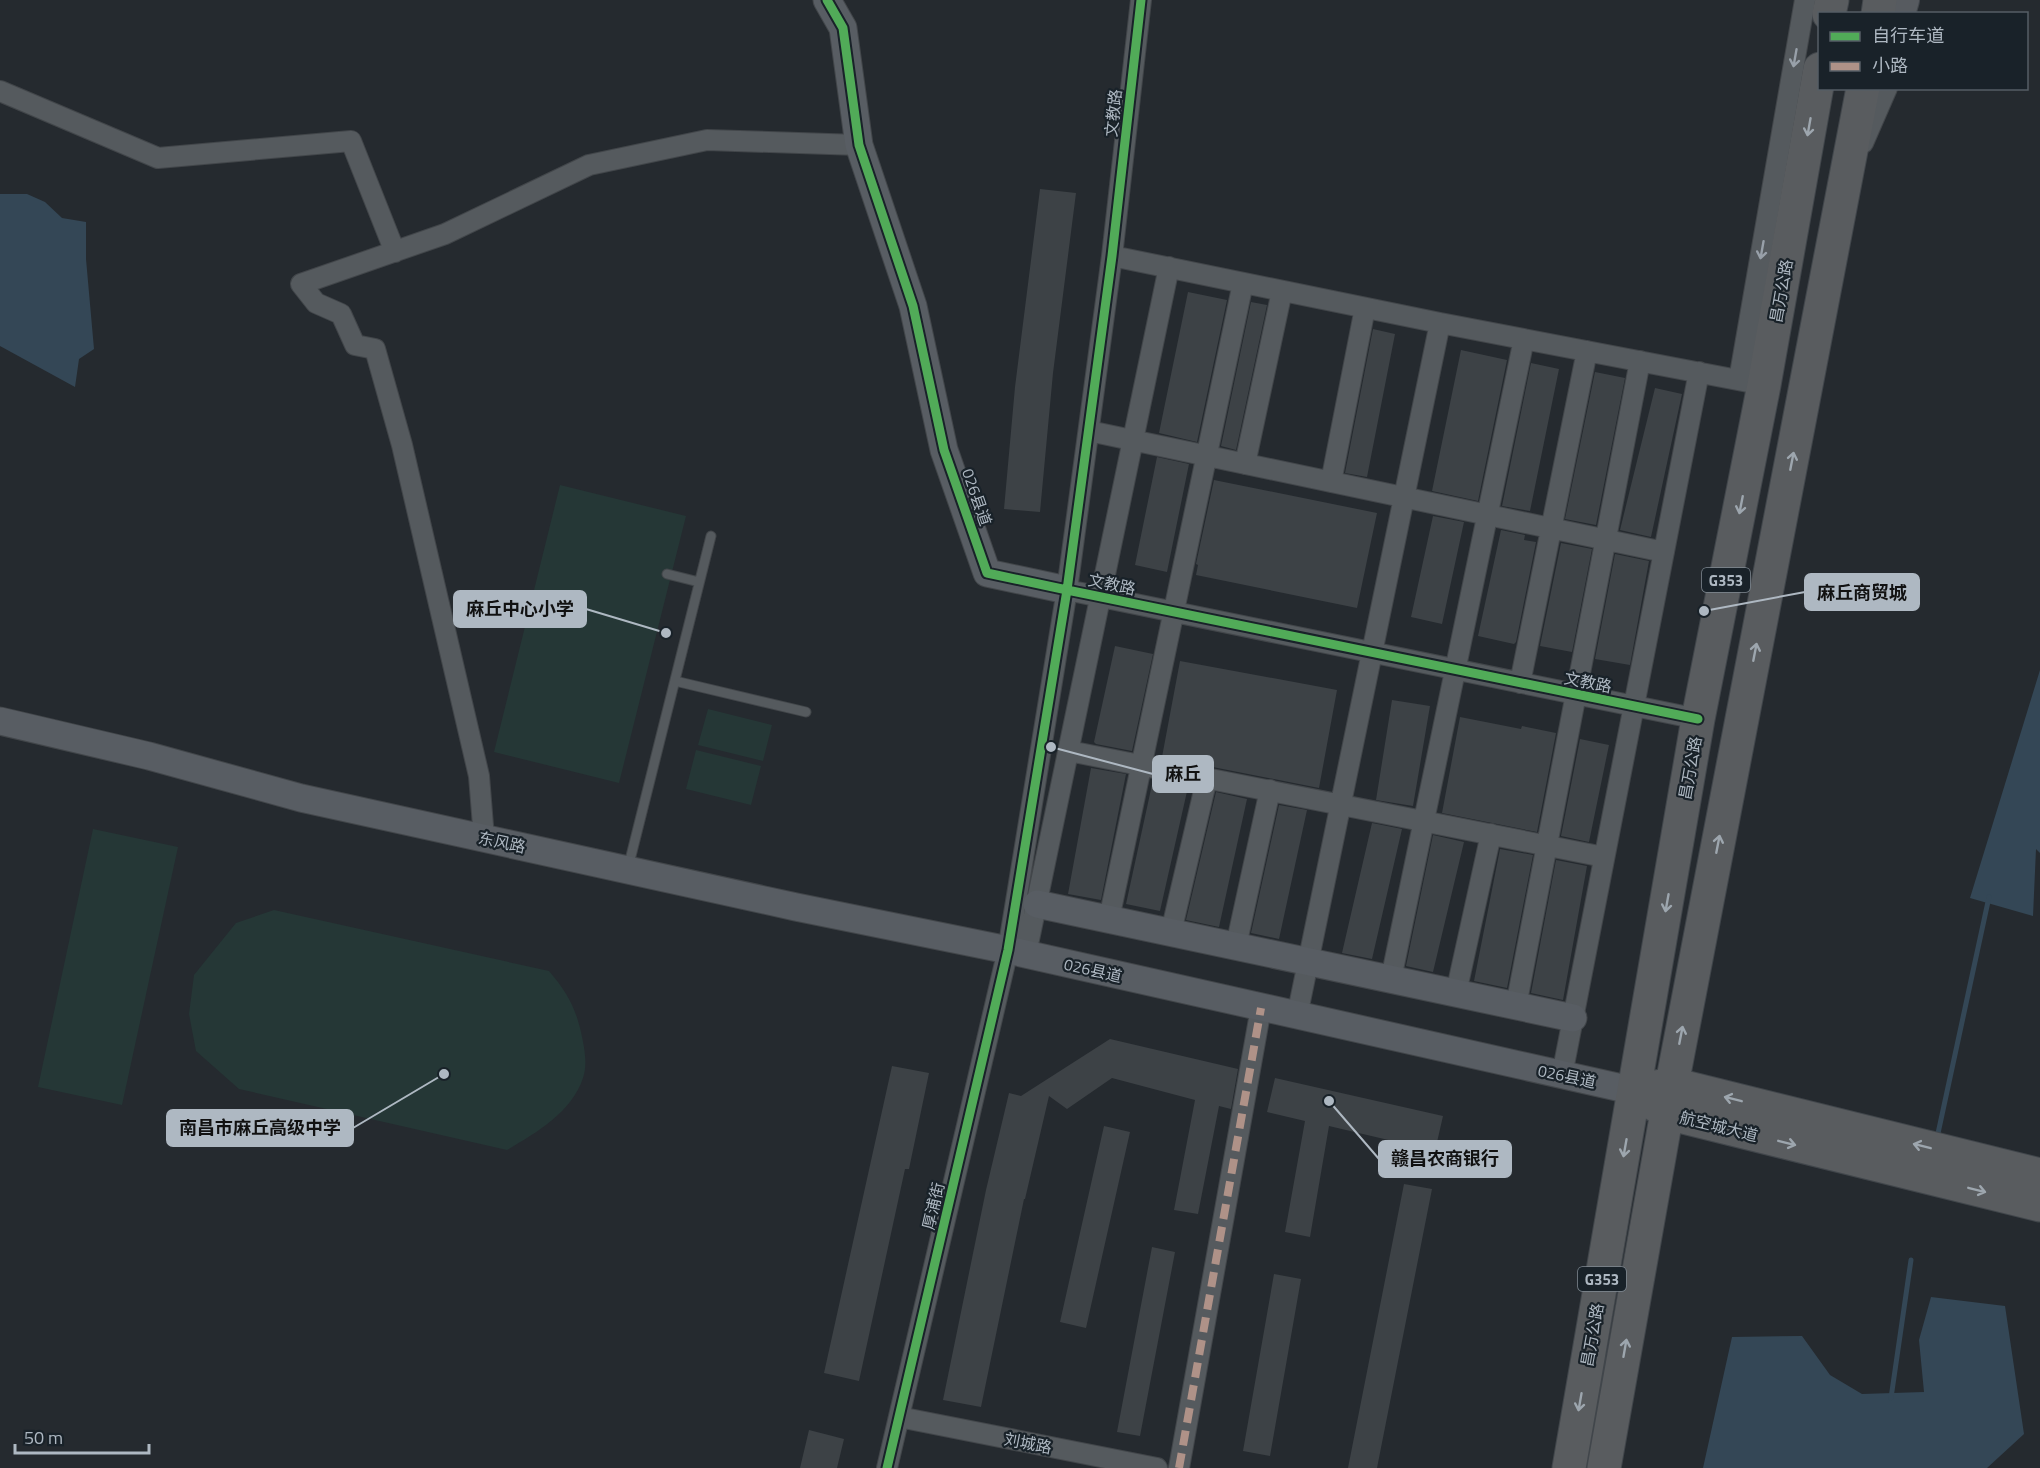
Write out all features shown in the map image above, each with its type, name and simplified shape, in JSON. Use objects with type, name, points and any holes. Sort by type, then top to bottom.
[{"type":"highway","name":"昌万公路","points":[[1569,1468],[1698,719],[1752,382],[1818,78]]},
{"type":"highway","name":"G353","points":[[1604,1468],[1670,1099],[1863,90]]},
{"type":"highway","name":"航空城大道","points":[[1635,1091],[2040,1175]]},
{"type":"highway","name":"航空城大道","points":[[1670,1099],[2040,1205]]},
{"type":"main road","name":"026县道","points":[[827,0],[843,28],[859,145],[914,306],[944,450],[987,573],[1067,590]]},
{"type":"main road","points":[[1834,238],[1877,90]]},
{"type":"main road","name":"东风路","points":[[0,722],[149,756],[301,798],[796,907],[1017,952]]},
{"type":"main road","points":[[1037,904],[1573,1018]]},
{"type":"main road","name":"026县道","points":[[1017,952],[1297,1017],[1635,1091]]},
{"type":"street","name":"文教路","points":[[1141,0],[1112,256],[1067,590],[1698,719]]},
{"type":"street","points":[[1112,256],[1440,323],[1752,382],[1805,0]]},
{"type":"street","points":[[1859,154],[1886,90]]},
{"type":"street","points":[[0,91],[158,158],[351,141],[395,252]]},
{"type":"street","points":[[484,838],[479,776],[402,445],[375,349],[355,345],[341,314],[316,303],[301,284],[445,234],[589,165],[707,140],[859,145]]},
{"type":"street","points":[[1017,952],[1037,904],[1169,267]]},
{"type":"street","points":[[1109,919],[1243,283]]},
{"type":"street","points":[[1245,464],[1282,291]]},
{"type":"street","points":[[1331,482],[1365,308]]},
{"type":"street","points":[[1297,1017],[1440,323]]},
{"type":"street","points":[[1391,979],[1524,339]]},
{"type":"street","points":[[1521,683],[1587,351]]},
{"type":"street","points":[[1516,1006],[1640,361]]},
{"type":"street","points":[[1562,1075],[1699,372]]},
{"type":"street","points":[[1089,431],[1664,552]]},
{"type":"street","points":[[1017,952],[1067,590]]},
{"type":"street","points":[[1069,751],[1605,857]]},
{"type":"street","points":[[1171,932],[1207,778]]},
{"type":"street","points":[[1236,946],[1270,790]]},
{"type":"street","points":[[1456,993],[1491,834]]},
{"type":"street","name":"厚浦街","points":[[887,1468],[1017,952]]},
{"type":"street","points":[[1179,1468],[1261,1008]]},
{"type":"street","name":"刘城路","points":[[898,1417],[1156,1468]]},
{"type":"lane","points":[[627,870],[711,536]]},
{"type":"lane","points":[[667,574],[699,582]]},
{"type":"lane","points":[[675,681],[806,712]]},
{"type":"shaded area","points":[[560,485],[686,516],[619,783],[494,752]]},
{"type":"shaded area","points":[[708,709],[772,725],[763,761],[698,745]]},
{"type":"shaded area","points":[[696,750],[761,766],[751,805],[686,789]]},
{"type":"shaded area","points":[[93,829],[178,847],[122,1105],[38,1087]]},
{"type":"shaded area","points":[[274,910],[549,971],[569,999],[581,1032],[585,1067],[578,1090],[571,1101],[552,1120],[507,1150],[239,1089],[196,1051],[189,1014],[194,975],[236,923]]},
{"type":"water","points":[[0,194],[27,194],[45,202],[62,218],[86,222],[86,259],[94,349],[79,359],[75,387],[0,346]]},
{"type":"water","points":[[2040,670],[2040,853],[2036,849],[2033,916],[1970,898]]},
{"type":"water","points":[[1931,1297],[2005,1306],[2024,1434],[1987,1468],[1703,1468],[1732,1337],[1802,1336],[1830,1375],[1862,1394],[1924,1392],[1919,1340]]},
{"type":"building","points":[[1040,189],[1076,193],[1053,373],[1040,512],[1004,509],[1015,387]]},
{"type":"building","points":[[1188,292],[1227,300],[1197,442],[1159,433]]},
{"type":"building","points":[[1251,302],[1267,305],[1236,450],[1221,446]]},
{"type":"building","points":[[1373,329],[1395,334],[1367,477],[1345,473]]},
{"type":"building","points":[[1461,350],[1507,360],[1478,501],[1432,491]]},
{"type":"building","points":[[1531,363],[1559,369],[1530,511],[1502,506]]},
{"type":"building","points":[[1595,372],[1625,378],[1596,525],[1565,519]]},
{"type":"building","points":[[1655,388],[1682,394],[1651,537],[1620,530]]},
{"type":"building","points":[[1157,457],[1189,464],[1167,572],[1135,565]]},
{"type":"building","points":[[1214,480],[1377,513],[1357,608],[1196,575],[1198,565],[1196,564]]},
{"type":"building","points":[[1433,516],[1464,522],[1442,624],[1411,617]]},
{"type":"building","points":[[1501,530],[1525,535],[1524,540],[1536,542],[1514,644],[1478,636]]},
{"type":"building","points":[[1561,543],[1592,549],[1572,652],[1540,646]]},
{"type":"building","points":[[1615,554],[1649,561],[1630,665],[1595,659]]},
{"type":"building","points":[[1115,646],[1153,654],[1132,751],[1094,742]]},
{"type":"building","points":[[1180,661],[1337,690],[1319,788],[1162,757]]},
{"type":"building","points":[[1392,700],[1430,706],[1413,806],[1376,800]]},
{"type":"building","points":[[1460,717],[1521,729],[1522,726],[1556,733],[1537,832],[1442,813]]},
{"type":"building","points":[[1580,739],[1609,745],[1589,842],[1561,836]]},
{"type":"building","points":[[1091,768],[1126,774],[1101,900],[1068,894]]},
{"type":"building","points":[[1153,780],[1188,787],[1160,911],[1126,904]]},
{"type":"building","points":[[1216,792],[1247,799],[1219,927],[1186,920]]},
{"type":"building","points":[[1279,805],[1307,810],[1279,939],[1251,933]]},
{"type":"building","points":[[1372,823],[1402,829],[1372,959],[1342,953]]},
{"type":"building","points":[[1433,835],[1464,842],[1433,972],[1406,966]]},
{"type":"building","points":[[1500,849],[1533,855],[1507,988],[1474,981]]},
{"type":"building","points":[[1556,860],[1587,866],[1563,1000],[1531,993]]},
{"type":"building","points":[[1110,1039],[1238,1069],[1231,1109],[1219,1106],[1198,1214],[1174,1210],[1195,1100],[1112,1078],[1067,1109],[1049,1096],[1024,1199],[981,1407],[943,1400],[986,1190],[1009,1093],[1021,1096]]},
{"type":"building","points":[[892,1066],[929,1073],[909,1169],[905,1169],[859,1381],[824,1373]]},
{"type":"building","points":[[1275,1078],[1443,1116],[1435,1151],[1329,1126],[1310,1237],[1285,1232],[1305,1121],[1267,1112]]},
{"type":"building","points":[[1104,1126],[1130,1132],[1086,1328],[1060,1322]]},
{"type":"building","points":[[1404,1184],[1432,1189],[1377,1468],[1348,1468]]},
{"type":"building","points":[[1152,1247],[1175,1252],[1140,1436],[1117,1432]]},
{"type":"building","points":[[1274,1274],[1301,1279],[1270,1456],[1243,1451]]},
{"type":"building","points":[[809,1430],[844,1439],[837,1468],[800,1468]]},
{"type":"waterway","points":[[1937,1138],[1989,897]]},
{"type":"waterway","points":[[1891,1398],[1911,1260]]},
{"type":"marked path","points":[[1179,1468],[1261,1008]]},
{"type":"cycle path","points":[[827,0],[843,28],[859,145],[913,306],[944,450],[987,573],[1067,590],[1008,950],[887,1468]]},
{"type":"cycle path","points":[[1141,0],[1112,256],[1067,590],[1698,719]]},
{"type":"place","name":"麻丘商贸城","points":[[1704,611]]},
{"type":"place","name":"麻丘中心小学","points":[[666,633]]},
{"type":"place","name":"麻丘","points":[[1051,747]]},
{"type":"place","name":"南昌市麻丘高级中学","points":[[444,1074]]},
{"type":"place","name":"赣昌农商银行","points":[[1329,1101]]}]
